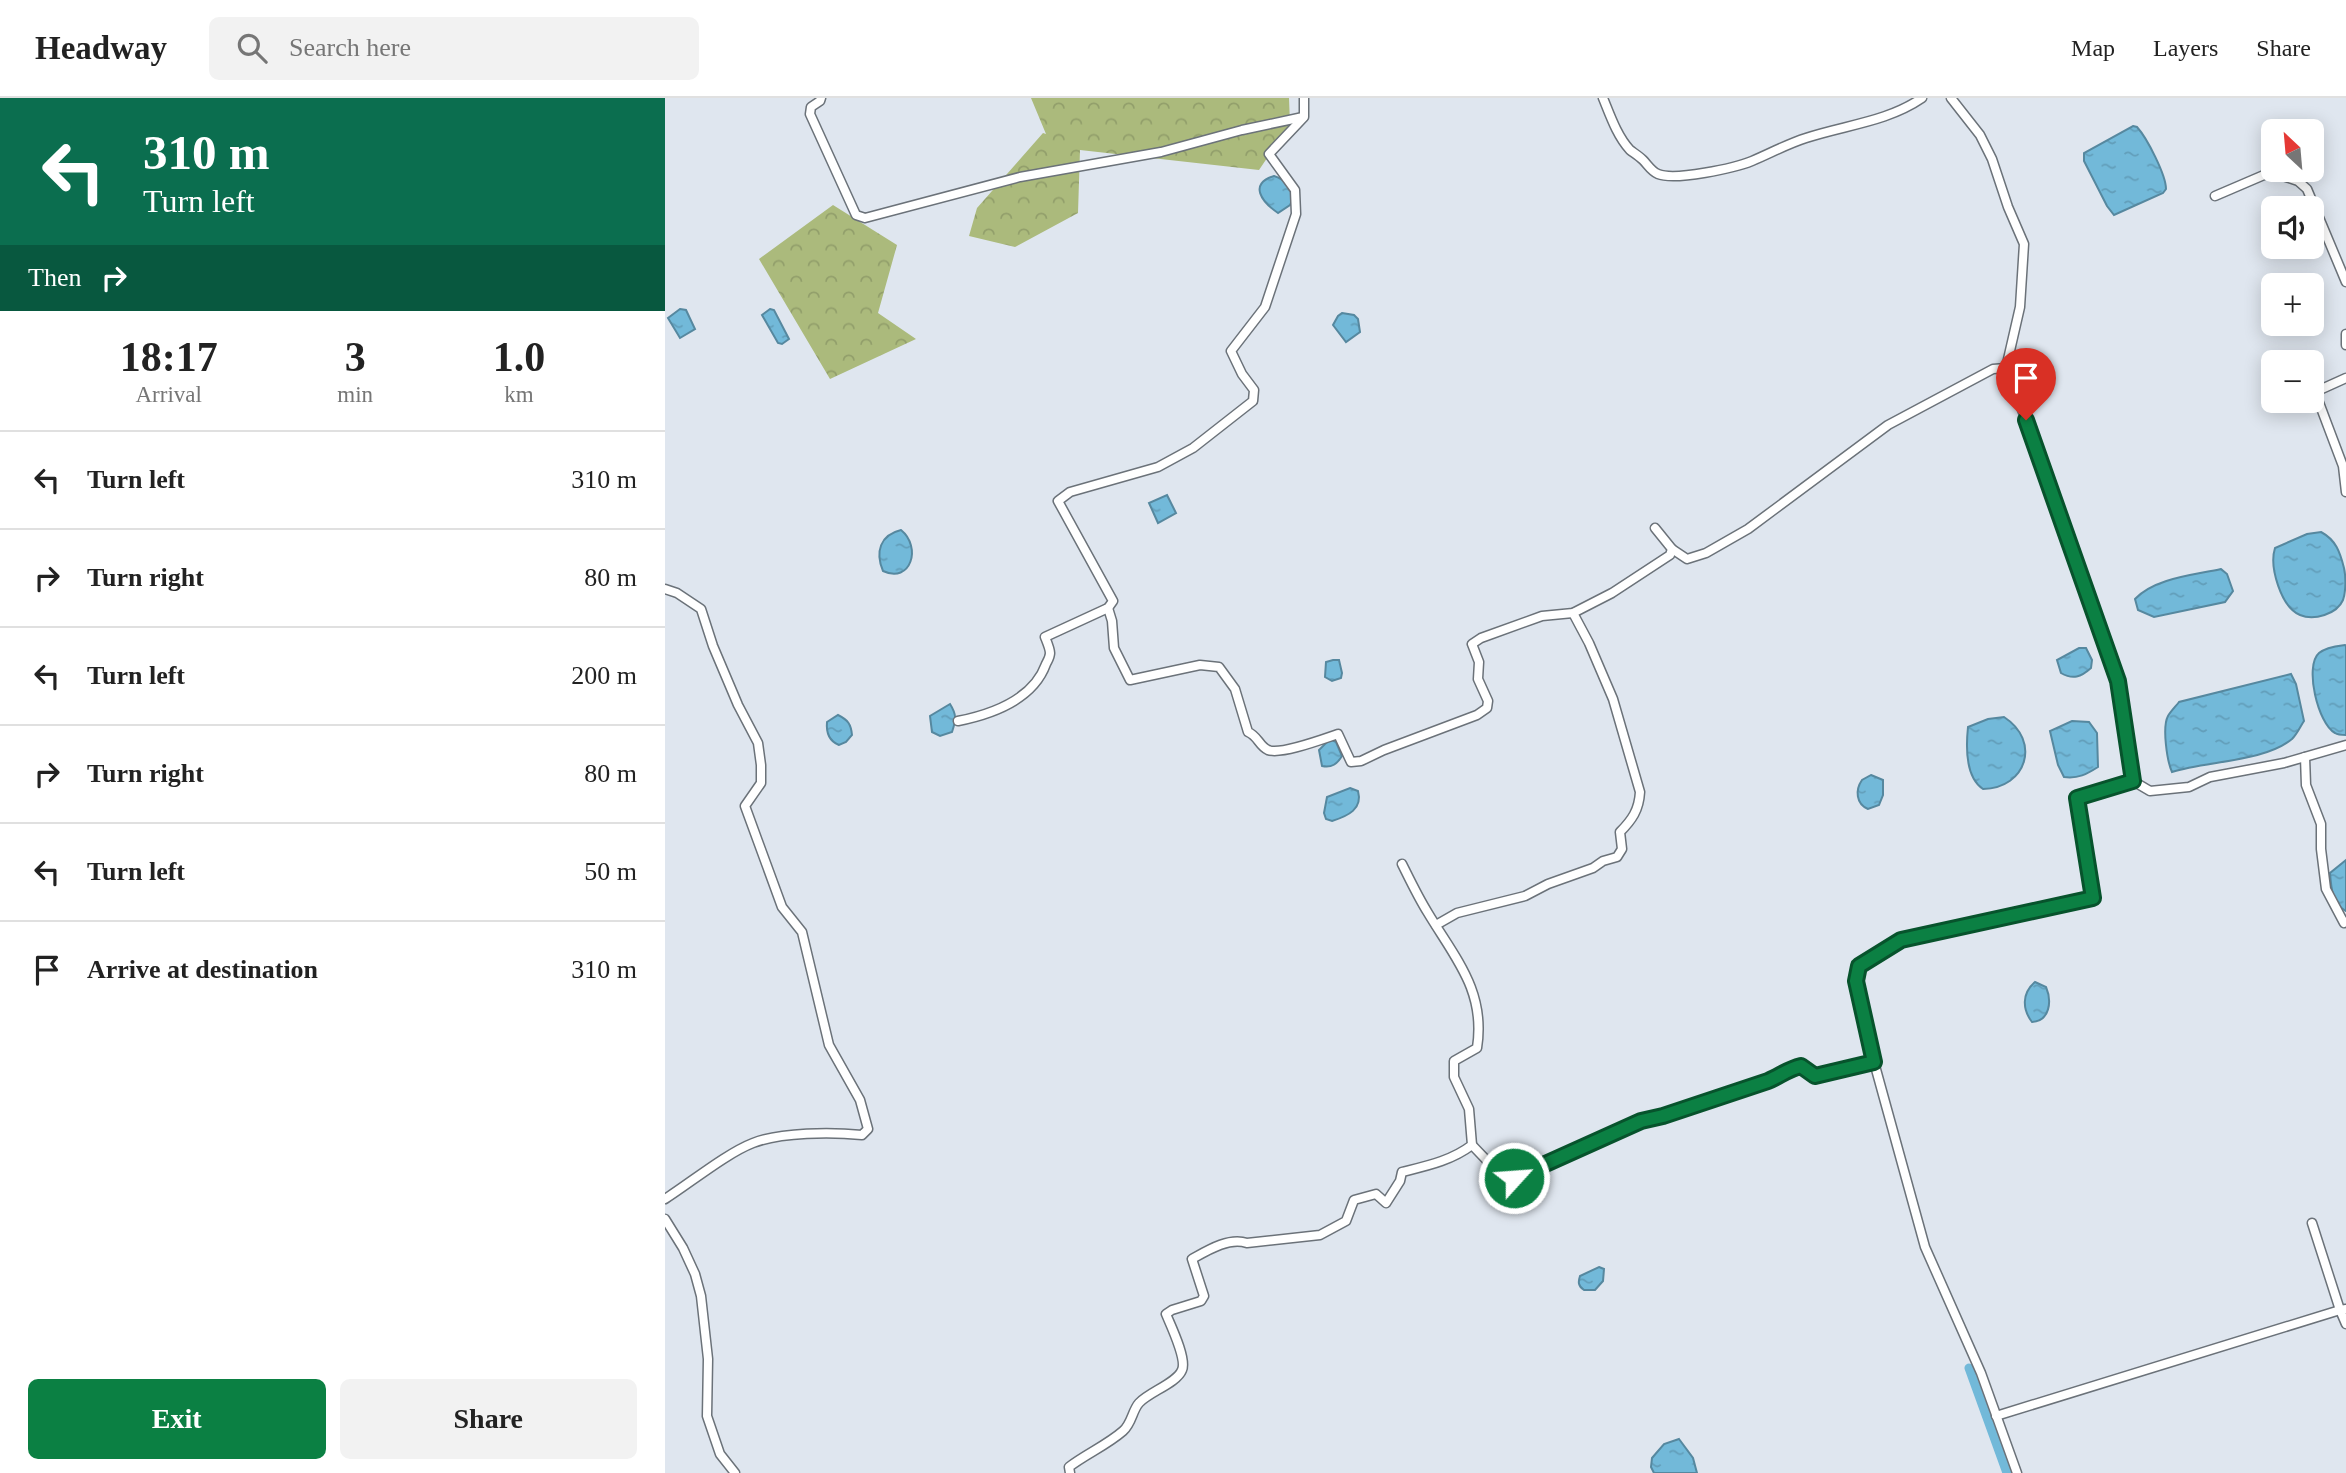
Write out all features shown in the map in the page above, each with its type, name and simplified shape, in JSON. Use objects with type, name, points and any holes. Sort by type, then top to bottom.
[{"type":"street","points":[[821,98],[811,107],[810,114],[856,215],[866,218],[1020,177],[1161,152],[1242,130],[1304,117]]},
{"type":"street","points":[[958,721],[980,717],[1016,700],[1031,689],[1044,670],[1050,653],[1045,638],[1108,608],[1113,601],[1058,501],[1070,492],[1158,467],[1193,448],[1253,401],[1254,390],[1242,374],[1231,351],[1265,307],[1296,214],[1295,190],[1269,154],[1304,117],[1304,98]]},
{"type":"street","points":[[1603,98],[1612,121],[1629,149],[1651,170],[1661,175],[1689,175],[1750,162],[1810,136],[1899,111],[1921,98]]},
{"type":"street","points":[[1951,98],[1980,135],[2024,244],[2020,307],[2006,368],[2118,681],[2133,781]]},
{"type":"street","points":[[2215,195],[2271,172],[2298,181],[2307,189],[2346,282]]},
{"type":"street","points":[[2346,334],[2346,345]]},
{"type":"street","points":[[1655,528],[1672,549],[1687,559],[1706,554],[1765,517],[1888,425],[1993,369],[2006,368]]},
{"type":"street","points":[[2346,378],[2315,392],[2343,466],[2346,492]]},
{"type":"street","points":[[1108,608],[1114,648],[1130,680],[1200,665],[1219,667],[1234,689],[1248,732],[1255,735],[1264,749],[1275,752],[1338,734],[1351,762],[1361,761],[1477,715],[1487,708],[1478,678],[1479,662],[1472,644],[1481,638],[1542,617],[1573,613],[1670,555],[1672,549]]},
{"type":"street","points":[[665,589],[677,593],[701,609],[713,646],[738,705],[758,743],[761,783],[745,806],[782,907],[802,932],[828,1045],[860,1100],[868,1129],[862,1135],[796,1135],[751,1143],[665,1199]]},
{"type":"street","points":[[1436,925],[1457,913],[1525,896],[1617,857],[1622,849],[1620,832],[1636,813],[1640,792],[1625,738],[1617,721],[1613,699],[1573,613]]},
{"type":"street","points":[[2017,1473],[1981,1373],[1924,1247],[1874,1062],[1856,981],[1859,966],[1901,940],[2093,898],[2077,798],[2133,781],[2150,791],[2189,788],[2210,777],[2346,746]]},
{"type":"street","points":[[2305,757],[2306,785],[2321,824],[2326,889],[2344,923],[2346,922]]},
{"type":"street","points":[[1402,864],[1472,987],[1479,1022],[1477,1048],[1454,1060],[1454,1077],[1469,1109],[1472,1145],[1495,1169],[1514,1178],[1641,1121],[1768,1081],[1779,1077],[1790,1068],[1801,1066],[1815,1076],[1874,1062]]},
{"type":"street","points":[[1070,1473],[1069,1467],[1123,1431],[1131,1422],[1139,1403],[1182,1370],[1184,1360],[1165,1314],[1201,1301],[1204,1296],[1192,1259],[1239,1240],[1247,1243],[1320,1235],[1346,1221],[1354,1200],[1376,1194],[1386,1203],[1400,1181],[1402,1172],[1440,1162],[1472,1145]]},
{"type":"street","points":[[665,1219],[695,1274],[701,1296],[708,1359],[707,1416],[720,1454],[735,1473]]},
{"type":"street","points":[[2312,1223],[2346,1324]]},
{"type":"street","points":[[1996,1416],[2343,1309]]},
{"type":"green space","points":[[1031,98],[1289,98],[1290,124],[1259,170],[1080,150],[1078,213],[1015,247],[969,236],[977,208],[1043,133],[1046,134]]},
{"type":"green space","points":[[833,205],[897,245],[878,313],[916,339],[830,379],[759,259]]},
{"type":"water","points":[[2133,126],[2137,127],[2151,148],[2166,189],[2163,193],[2114,215],[2084,161],[2084,153]]},
{"type":"water","points":[[1274,176],[1287,184],[1294,197],[1290,205],[1278,213],[1267,204],[1260,193],[1261,184]]},
{"type":"water","points":[[680,309],[686,310],[695,329],[680,338],[668,318]]},
{"type":"water","points":[[770,309],[774,310],[789,339],[782,344],[778,343],[762,315]]},
{"type":"water","points":[[1342,313],[1354,315],[1358,319],[1360,332],[1346,342],[1333,325]]},
{"type":"water","points":[[1167,495],[1176,513],[1158,523],[1149,503]]},
{"type":"water","points":[[901,530],[911,545],[910,562],[901,572],[893,574],[883,571],[879,557],[881,545],[888,536]]},
{"type":"water","points":[[2321,532],[2334,543],[2339,552],[2345,572],[2345,592],[2336,609],[2318,617],[2306,617],[2293,611],[2282,595],[2275,575],[2275,548],[2307,534]]},
{"type":"water","points":[[2221,569],[2227,574],[2233,591],[2225,602],[2154,617],[2138,610],[2135,599],[2153,586],[2175,578]]},
{"type":"water","points":[[2345,645],[2346,735],[2339,735],[2329,728],[2323,719],[2315,694],[2313,670],[2319,653],[2328,648]]},
{"type":"water","points":[[2079,648],[2086,648],[2092,660],[2091,668],[2077,676],[2061,673],[2057,660]]},
{"type":"water","points":[[1339,660],[1342,673],[1341,678],[1332,681],[1325,677],[1326,662]]},
{"type":"water","points":[[2291,674],[2296,684],[2304,721],[2292,739],[2280,747],[2251,757],[2172,772],[2165,728],[2168,716],[2179,702]]},
{"type":"water","points":[[950,704],[955,715],[952,732],[940,736],[932,732],[930,716]]},
{"type":"water","points":[[838,715],[848,723],[852,735],[839,745],[831,739],[827,726],[827,722]]},
{"type":"water","points":[[2004,717],[2016,727],[2023,738],[2024,762],[2010,781],[1998,787],[1983,789],[1977,784],[1970,769],[1967,752],[1968,727],[1988,719]]},
{"type":"water","points":[[2072,721],[2089,722],[2097,733],[2098,767],[2082,775],[2064,777],[2058,765],[2050,731]]},
{"type":"water","points":[[1330,739],[1336,742],[1342,756],[1334,765],[1322,766],[1319,750]]},
{"type":"water","points":[[1871,775],[1883,780],[1883,795],[1879,805],[1868,809],[1861,804],[1858,792],[1862,780]]},
{"type":"water","points":[[1350,788],[1358,791],[1359,797],[1353,811],[1332,821],[1326,819],[1324,813],[1327,797]]},
{"type":"water","points":[[2346,860],[2346,911],[2335,900],[2330,873]]},
{"type":"water","points":[[2035,982],[2046,987],[2049,1004],[2043,1018],[2032,1022],[2026,1012],[2025,1001]]},
{"type":"water","points":[[1599,1267],[1604,1269],[1603,1281],[1595,1290],[1584,1290],[1579,1284],[1580,1276]]},
{"type":"water","points":[[1679,1439],[1693,1458],[1697,1473],[1654,1473],[1651,1467],[1652,1458],[1664,1444]]},
{"type":"waterway","points":[[1969,1368],[2007,1473]]},
{"type":"route","points":[[1514,1178],[1641,1121],[1768,1081],[1779,1077],[1790,1068],[1801,1066],[1815,1076],[1874,1062],[1856,981],[1859,966],[1901,940],[2093,898],[2077,798],[2133,781],[2118,681],[2026,420]]}]
